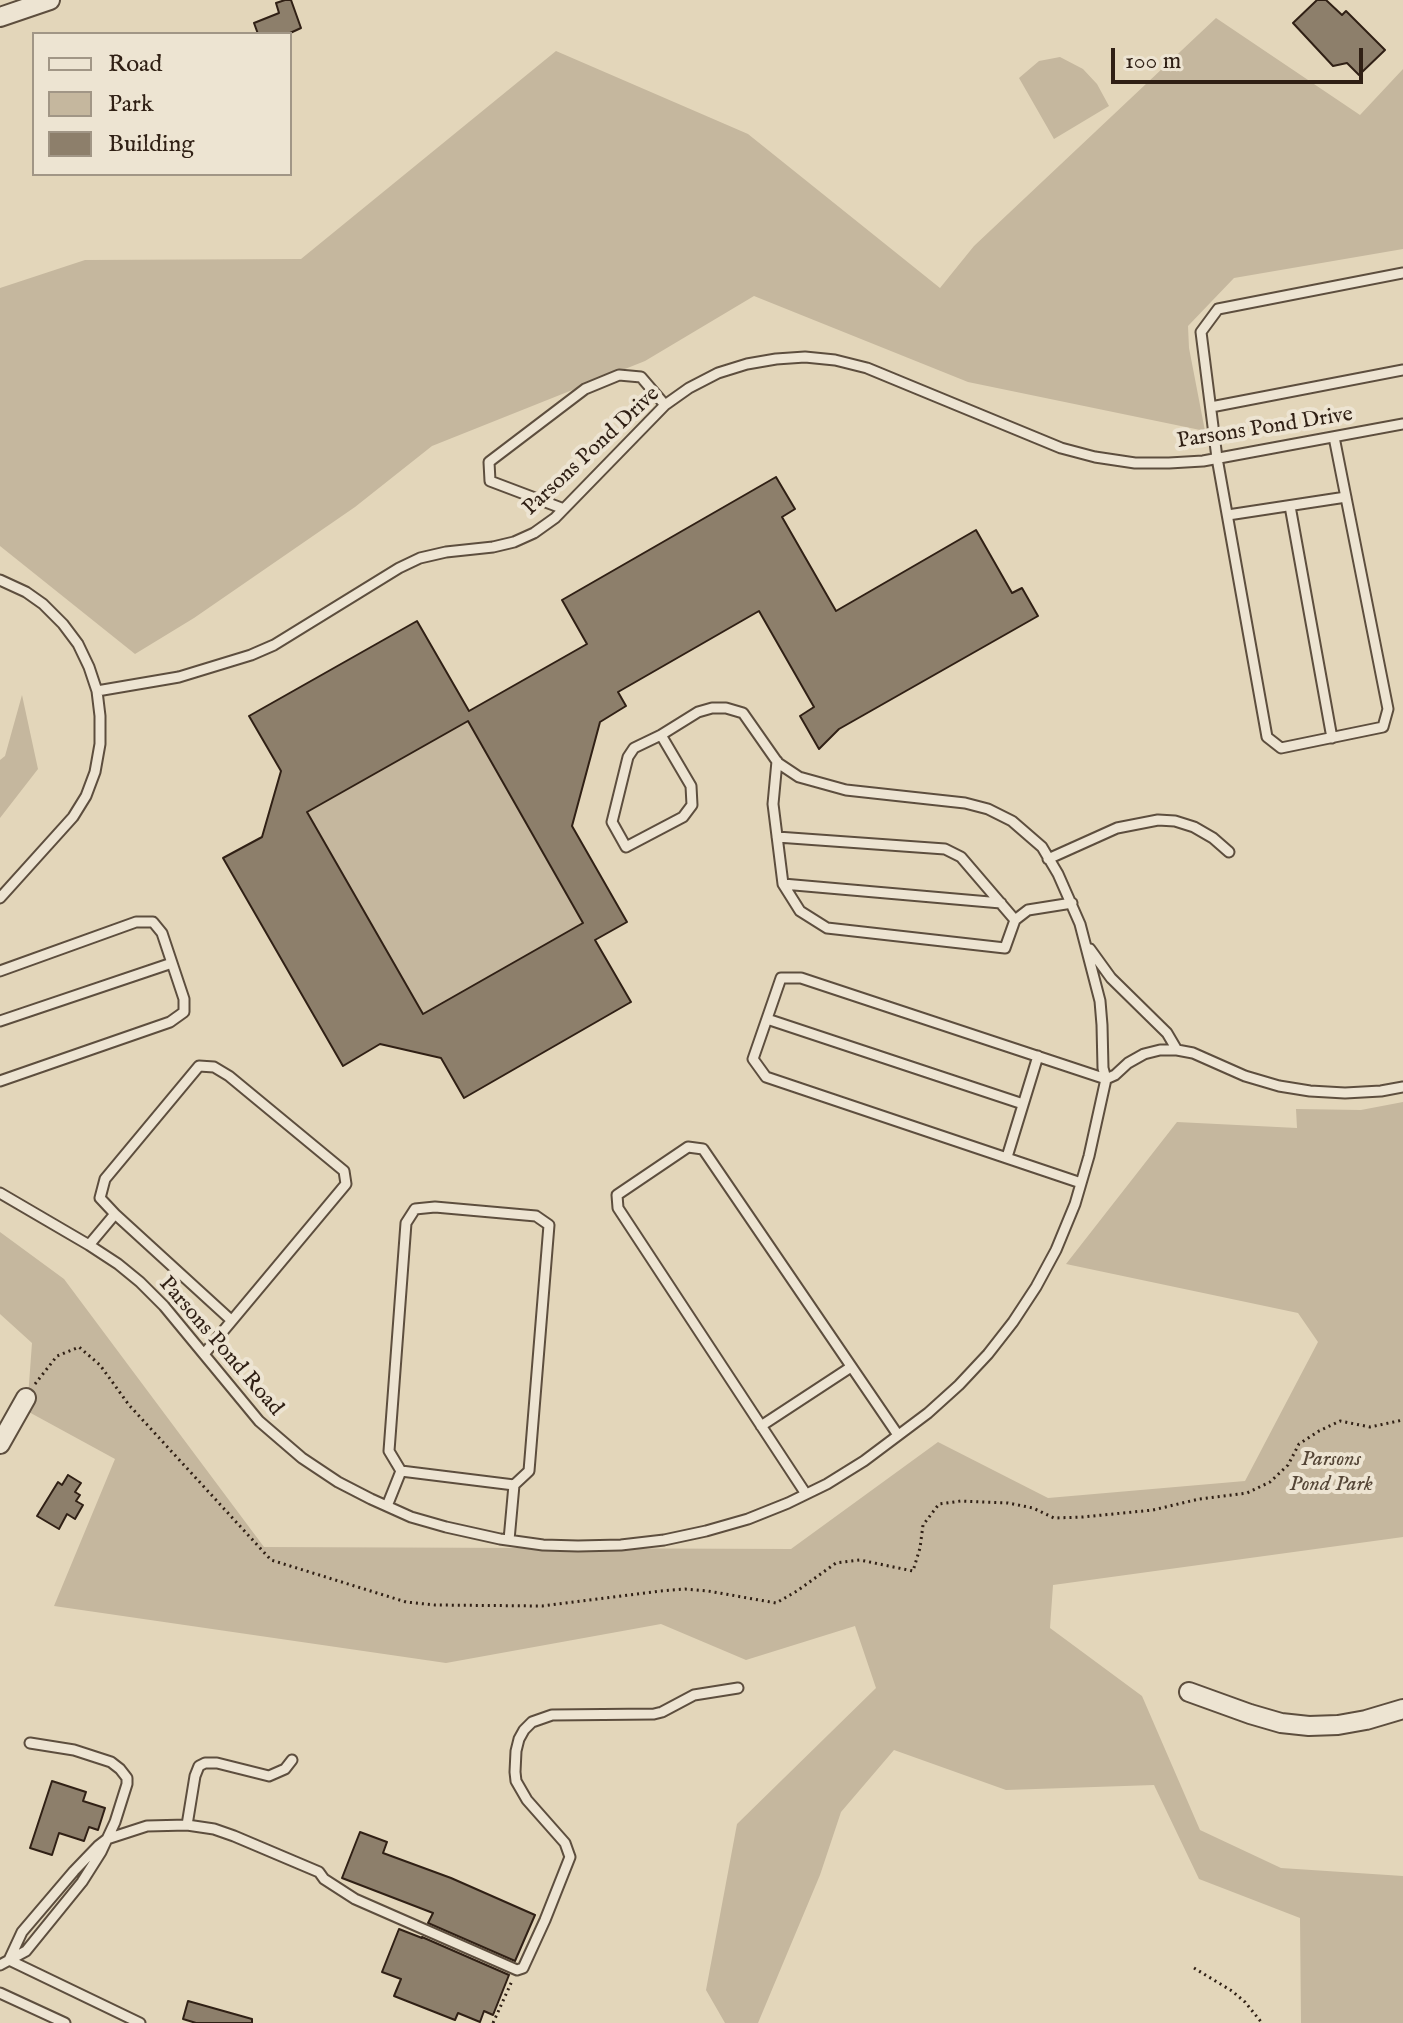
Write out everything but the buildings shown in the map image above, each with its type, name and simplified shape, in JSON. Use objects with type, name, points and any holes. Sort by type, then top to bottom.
[{"type":"street","points":[[0,17],[50,0]]},
{"type":"street","points":[[0,1444],[26,1398]]},
{"type":"street","points":[[1189,1692],[1281,1723],[1309,1726],[1366,1720],[1403,1709]]},
{"type":"lane","points":[[1334,437],[1388,709],[1383,727],[1281,748],[1267,737],[1217,458],[1201,332],[1218,309],[1403,273]]},
{"type":"lane","name":"Parsons Pond Drive","points":[[97,691],[179,677],[251,655],[274,645],[420,558],[493,547],[534,533],[555,518],[665,405],[718,373],[747,364],[805,357],[867,368],[1061,448],[1135,463],[1217,458],[1403,424]]},
{"type":"lane","points":[[1211,407],[1403,370]]},
{"type":"lane","points":[[564,509],[490,481],[489,462],[585,389],[619,375],[641,377],[665,405]]},
{"type":"lane","points":[[1228,515],[1346,497]]},
{"type":"lane","points":[[1290,506],[1332,738]]},
{"type":"lane","points":[[0,580],[43,604],[78,644],[97,691],[100,716],[100,744],[95,772],[86,796],[73,817],[0,898]]},
{"type":"lane","points":[[661,735],[691,786],[692,805],[683,817],[626,847],[612,822],[628,757],[634,748],[698,712],[726,708],[743,713],[777,761],[799,777],[846,790],[965,803],[988,809],[1028,833],[1042,847],[1072,903],[1086,943],[1111,978],[1167,1033],[1177,1050]]},
{"type":"lane","points":[[777,761],[773,804],[783,884],[800,911],[827,928],[1005,948],[1015,920],[1028,910],[1072,903]]},
{"type":"lane","points":[[1048,859],[1117,828],[1158,820],[1194,827],[1229,852]]},
{"type":"lane","points":[[777,837],[945,849],[961,857],[1015,920]]},
{"type":"lane","points":[[783,884],[1001,903]]},
{"type":"lane","points":[[0,971],[136,922],[153,922],[162,933],[184,999],[184,1012],[170,1022],[0,1081]]},
{"type":"lane","name":"Parsons Pond Road","points":[[0,1193],[118,1264],[164,1306],[273,1434],[338,1482],[387,1506],[446,1527],[509,1540],[578,1546],[664,1540],[706,1531],[748,1519],[806,1494],[864,1461],[928,1413],[959,1385],[988,1354],[1036,1287],[1075,1204],[1106,1079],[1100,1001],[1086,943]]},
{"type":"lane","points":[[0,1021],[172,963]]},
{"type":"lane","points":[[1081,1183],[766,1077],[753,1059],[781,978],[801,978],[1106,1079],[1144,1054],[1177,1050],[1193,1053],[1245,1076],[1279,1086],[1345,1093],[1403,1087]]},
{"type":"lane","points":[[767,1019],[1023,1104]]},
{"type":"lane","points":[[1007,1157],[1038,1056]]},
{"type":"lane","points":[[204,1354],[346,1184],[344,1171],[229,1076],[214,1067],[199,1066],[105,1179],[100,1198],[231,1320]]},
{"type":"lane","points":[[806,1494],[618,1208],[617,1195],[688,1147],[703,1149],[898,1435]]},
{"type":"lane","points":[[401,1471],[389,1451],[406,1223],[415,1209],[435,1207],[536,1216],[549,1225],[529,1471],[514,1485],[509,1540]]},
{"type":"lane","points":[[89,1245],[115,1214]]},
{"type":"lane","points":[[761,1426],[851,1367]]},
{"type":"lane","points":[[387,1506],[401,1471]]},
{"type":"lane","points":[[401,1471],[514,1485]]},
{"type":"lane","points":[[5,1962],[22,1932],[74,1871],[107,1839],[147,1826],[187,1825],[214,1829],[319,1872],[324,1879],[355,1899],[517,1970],[523,1968],[570,1857],[565,1843],[527,1800],[516,1781],[516,1751],[524,1730],[532,1722],[552,1715],[654,1714],[694,1695],[738,1688]]},
{"type":"lane","points":[[5,1962],[26,1951],[82,1882],[107,1839],[127,1784],[127,1778],[111,1762],[74,1750],[30,1743]]},
{"type":"lane","points":[[187,1825],[199,1766],[217,1763],[269,1776],[285,1769],[292,1760]]},
{"type":"lane","points":[[5,1962],[140,2023]]},
{"type":"lane","points":[[0,1993],[65,2023]]},
{"type":"path","points":[[26,1398],[57,1356],[79,1347],[100,1365],[129,1405],[271,1560],[406,1602],[487,1606],[542,1606],[685,1589],[776,1603],[836,1563],[860,1560],[913,1571],[923,1525],[939,1504],[961,1501],[1008,1503],[1033,1508],[1054,1518],[1083,1517],[1153,1510],[1199,1499],[1247,1493],[1270,1482],[1288,1465],[1299,1444],[1340,1421],[1370,1427],[1403,1420]]},
{"type":"path","points":[[1194,1968],[1239,1997],[1262,2023]]},
{"type":"path","points":[[493,2023],[517,1970]]},
{"type":"green space","points":[[1216,18],[1360,115],[1403,69],[1403,249],[1234,278],[1188,326],[1189,348],[1205,431],[968,382],[754,296],[645,361],[432,446],[355,507],[194,618],[135,654],[0,546],[0,288],[85,260],[301,259],[556,51],[748,134],[940,288],[974,246]]},
{"type":"green space","points":[[1060,57],[1083,69],[1097,84],[1109,106],[1054,139],[1019,78],[1039,61]]},
{"type":"green space","points":[[22,695],[38,769],[0,818],[0,760],[5,756]]},
{"type":"green space","points":[[468,721],[583,923],[423,1014],[307,812]]},
{"type":"green space","name":"Parsons Pond Park","points":[[1403,1102],[1403,1537],[1053,1585],[1050,1628],[1142,1696],[1200,1830],[1281,1868],[1403,1876],[1403,2023],[1301,2023],[1300,1918],[1199,1879],[1154,1785],[1006,1790],[894,1750],[841,1812],[820,1875],[758,2023],[725,2023],[706,1990],[737,1824],[876,1688],[855,1626],[746,1660],[661,1624],[446,1663],[54,1606],[115,1459],[27,1411],[32,1343],[0,1314],[0,1232],[64,1279],[264,1547],[791,1549],[938,1442],[1048,1498],[1245,1481],[1318,1342],[1298,1313],[1066,1264],[1177,1122],[1297,1128],[1296,1109],[1361,1110]]}]
